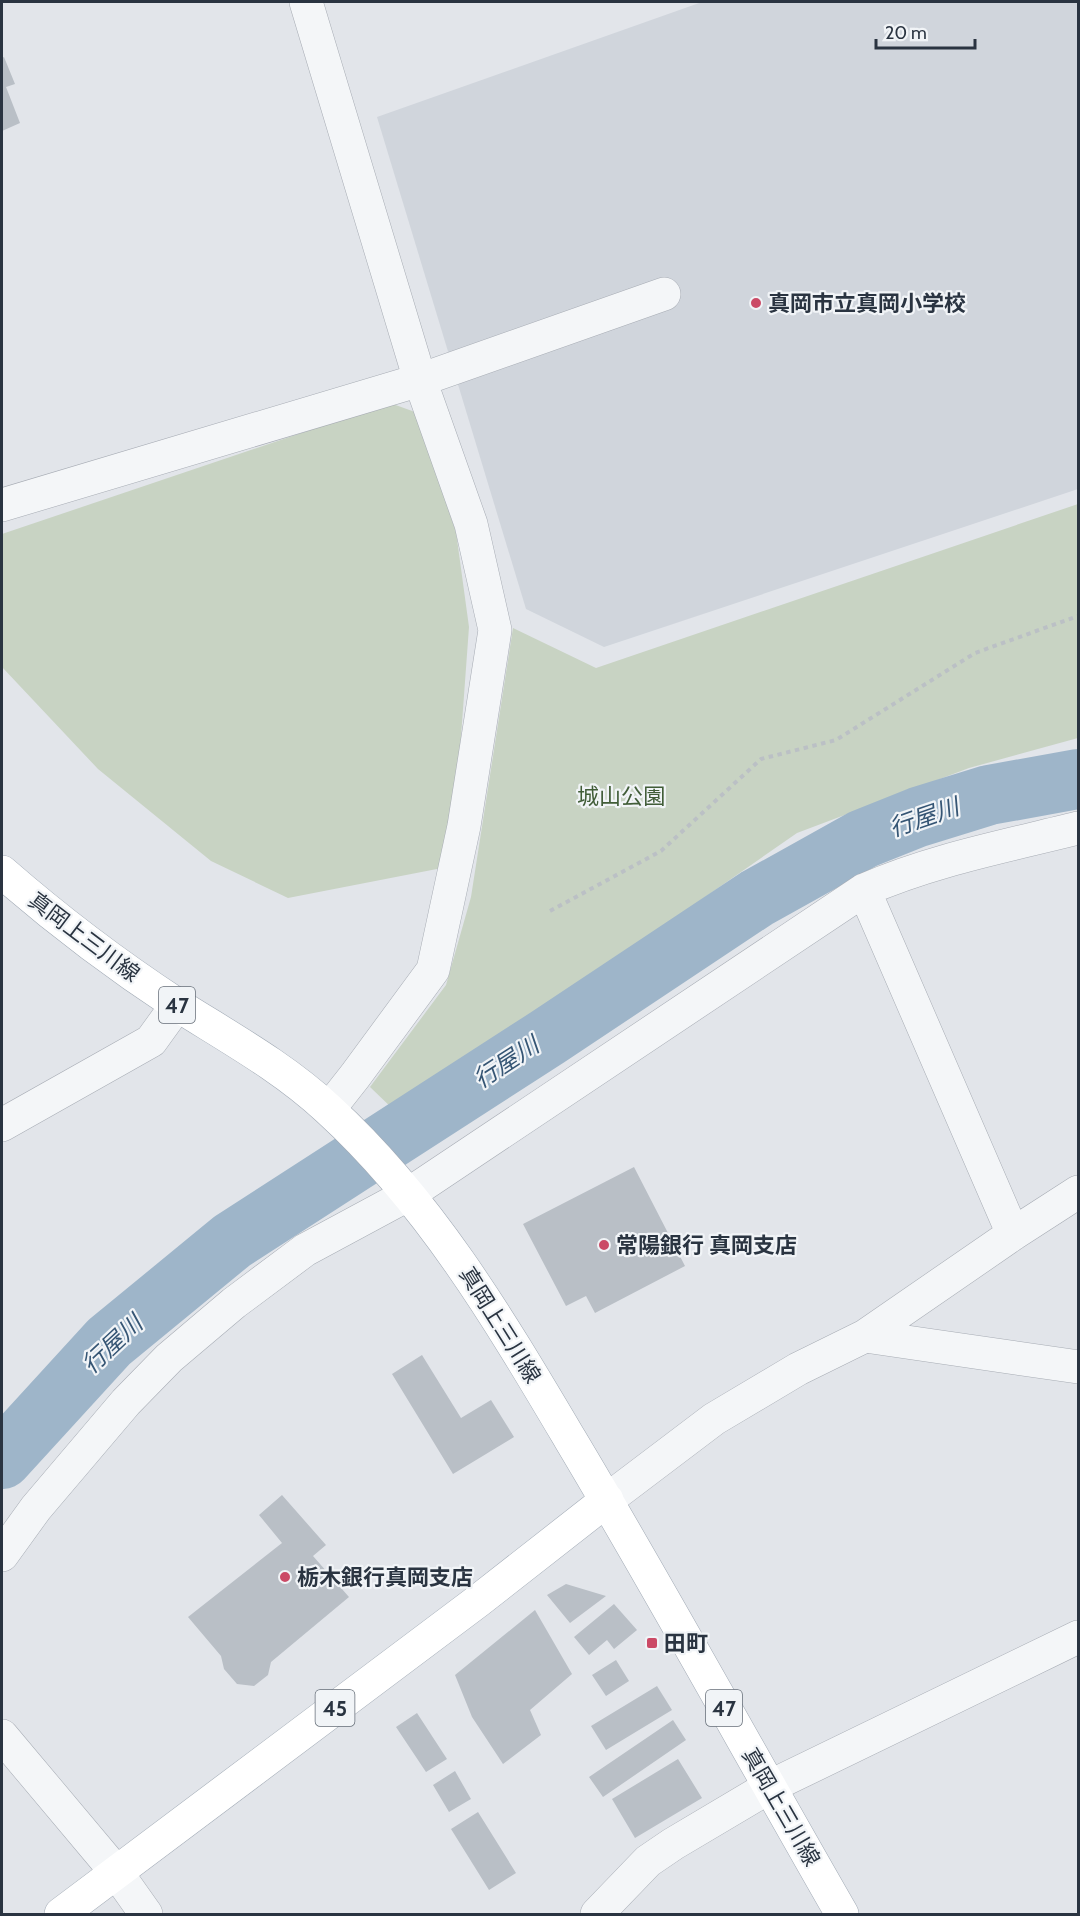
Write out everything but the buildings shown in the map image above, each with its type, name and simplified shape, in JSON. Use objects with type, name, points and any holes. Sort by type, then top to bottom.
[{"type":"main road","name":"真岡上三川線","points":[[2,872],[30,897],[112,961],[300,1085],[329,1109],[401,1185],[464,1267],[487,1302],[607,1500],[842,1914]]},
{"type":"main road","name":"45","points":[[61,1914],[478,1601],[607,1500]]},
{"type":"street","points":[[306,2],[420,380],[471,524],[495,630],[464,826],[433,970],[329,1109]]},
{"type":"street","points":[[2,505],[420,380],[664,294]]},
{"type":"street","points":[[2,1555],[36,1508],[126,1402],[169,1358],[234,1303],[305,1250],[401,1185],[864,890],[894,877],[948,860],[1078,828]]},
{"type":"street","points":[[864,890],[1013,1234]]},
{"type":"street","points":[[2,1125],[151,1041],[177,1005]]},
{"type":"street","points":[[607,1500],[714,1419],[798,1369],[865,1336],[1078,1192]]},
{"type":"street","points":[[865,1336],[1078,1367]]},
{"type":"street","points":[[597,1914],[648,1861],[769,1786],[1078,1637]]},
{"type":"street","points":[[2,1736],[117,1873],[146,1914]]},
{"type":"path","points":[[550,911],[661,851],[761,759],[836,740],[975,653],[1078,616]]},
{"type":"shaded area","name":"真岡市立真岡小学校","points":[[702,2],[1078,2],[1078,489],[604,647],[526,609],[377,117]]},
{"type":"green space","points":[[390,403],[415,412],[456,532],[469,627],[460,750],[442,868],[288,898],[211,861],[98,769],[2,667],[2,534]]},
{"type":"green space","name":"城山公園","points":[[1078,504],[1078,738],[969,768],[797,833],[396,1112],[370,1087],[446,985],[471,897],[513,628],[596,668]]},
{"type":"waterway","name":"行屋川","points":[[2,1459],[109,1342],[232,1241],[548,1037],[757,898],[863,839],[918,817],[989,795],[1078,779]]},
{"type":"place","name":"真岡市立真岡小学校","points":[[756,303]]},
{"type":"place","name":"常陽銀行 真岡支店","points":[[604,1245]]},
{"type":"place","name":"栃木銀行真岡支店","points":[[285,1577]]},
{"type":"place","name":"田町","points":[[652,1643]]}]
